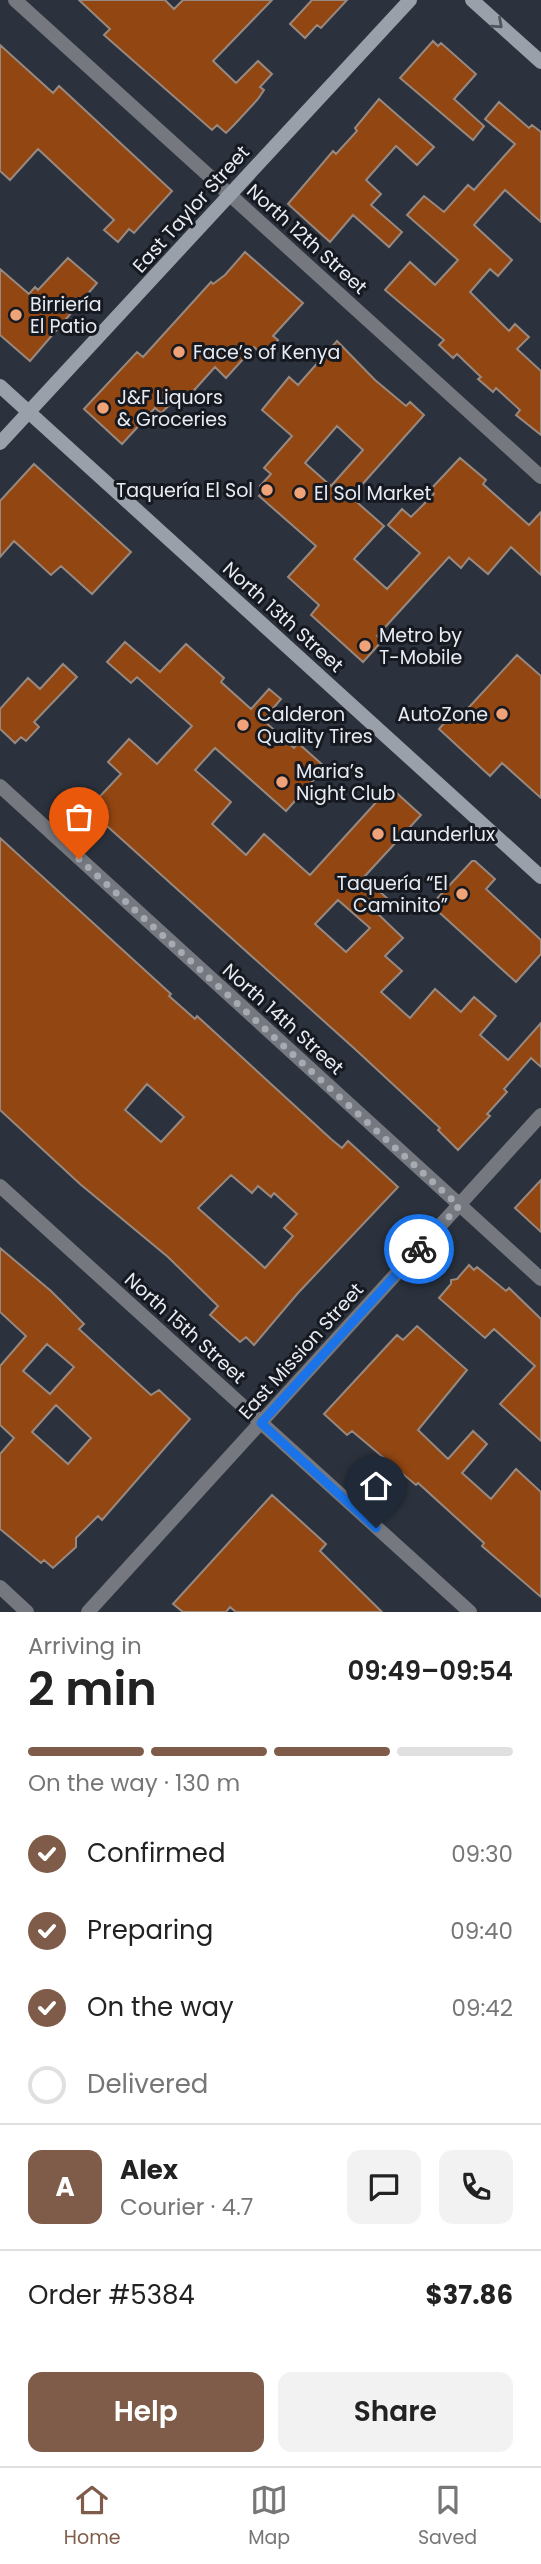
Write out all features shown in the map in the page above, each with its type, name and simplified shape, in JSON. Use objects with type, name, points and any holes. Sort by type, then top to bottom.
[{"type":"main road","name":"East Taylor Street","points":[[0,443],[410,0]]},
{"type":"main road","points":[[472,0],[541,62]]},
{"type":"main road","name":"North 13th Street","points":[[0,386],[541,877]]},
{"type":"street","name":"North 12th Street","points":[[16,0],[541,477]]},
{"type":"street","name":"North 14th Street","points":[[0,786],[541,1279]]},
{"type":"street","name":"East Mission Street","points":[[88,1612],[541,1115]]},
{"type":"street","name":"North 15th Street","points":[[0,1186],[470,1612]]},
{"type":"street","points":[[0,1587],[27,1612]]},
{"type":"building","points":[[79,0],[165,0],[174,9],[183,0],[272,0],[213,61],[236,83],[258,61],[272,74],[260,87],[264,90],[258,99],[226,133],[217,125],[212,130],[104,35],[110,29]]},
{"type":"building","points":[[312,0],[347,0],[321,28],[317,25],[305,38],[290,24]]},
{"type":"building","points":[[433,41],[438,46],[441,43],[476,74],[454,99],[484,126],[473,140],[400,78]]},
{"type":"building","points":[[0,45],[53,93],[59,86],[172,191],[134,233],[129,229],[118,242],[104,230],[114,220],[38,149],[10,180],[0,171]]},
{"type":"building","points":[[379,99],[434,147],[417,165],[396,146],[366,180],[381,194],[371,205],[402,232],[389,247],[353,215],[330,242],[288,204],[333,151],[336,154],[357,131],[355,128]]},
{"type":"building","points":[[499,102],[529,128],[532,125],[541,132],[541,222],[505,190],[474,225],[512,260],[498,276],[490,269],[470,292],[509,331],[515,324],[529,337],[517,349],[541,371],[541,435],[516,415],[520,410],[496,388],[493,392],[478,379],[481,377],[457,354],[453,358],[439,345],[444,340],[385,290],[410,262],[435,285],[458,260],[407,215],[424,196],[444,212],[468,185],[474,190],[515,144],[485,119]]},
{"type":"building","points":[[245,252],[303,303],[273,336],[278,340],[263,356],[254,347],[226,378],[215,367],[179,407],[173,402],[161,413],[155,408],[122,444],[84,409],[137,352],[143,357],[211,282],[213,284],[225,275]]},
{"type":"building","points":[[68,258],[97,283],[30,361],[0,335],[0,269],[29,294],[35,287],[38,290]]},
{"type":"building","points":[[337,341],[375,380],[406,406],[410,402],[424,415],[351,497],[384,526],[354,559],[387,589],[420,553],[388,525],[402,509],[411,517],[434,494],[430,490],[460,458],[486,480],[483,484],[529,525],[541,512],[541,575],[511,547],[488,574],[469,558],[461,568],[449,557],[377,636],[382,641],[363,662],[311,615],[319,605],[288,577],[316,546],[259,496],[265,490],[260,486],[271,474],[264,468],[292,436],[262,410],[289,377],[298,385]],"holes":[[[337,426],[363,450],[331,486],[305,463]]]},
{"type":"building","points":[[34,464],[131,552],[92,594],[61,566],[51,575],[14,541],[0,557],[0,501]]},
{"type":"building","points":[[125,642],[160,672],[186,644],[224,678],[221,682],[251,709],[269,689],[281,699],[263,720],[294,748],[298,743],[325,767],[286,811],[215,748],[195,770],[231,802],[212,824],[246,855],[264,834],[310,875],[390,787],[421,815],[364,877],[389,900],[377,913],[403,938],[385,956],[402,971],[381,992],[410,1018],[435,989],[461,1012],[474,997],[496,1016],[480,1035],[508,1060],[541,1023],[541,1067],[531,1058],[504,1089],[507,1092],[487,1114],[490,1116],[458,1150],[438,1130],[440,1128],[356,1050],[88,809],[121,774],[108,762],[129,739],[157,764],[192,726],[137,677],[131,683],[107,662]],"holes":[[[338,900],[370,928],[346,952],[315,924]]]},
{"type":"building","name":"AutoZone","points":[[517,655],[541,676],[541,798],[502,763],[490,776],[439,729],[454,712],[460,717]]},
{"type":"building","points":[[63,664],[77,677],[34,722],[39,727],[26,741],[21,737],[15,743],[0,729],[0,709],[28,678],[40,689]]},
{"type":"building","points":[[0,838],[171,994],[169,996],[195,1019],[197,1016],[331,1139],[342,1148],[348,1141],[398,1187],[298,1293],[254,1345],[246,1337],[240,1342],[210,1315],[218,1306],[168,1257],[80,1184],[0,1110]],"holes":[[[147,1084],[184,1117],[161,1142],[125,1110]],[[231,1175],[252,1193],[258,1186],[271,1197],[274,1193],[297,1214],[284,1228],[293,1236],[265,1268],[198,1208]]]},
{"type":"building","points":[[472,861],[495,879],[486,889],[541,940],[541,954],[516,982],[431,905]]},
{"type":"building","points":[[541,1180],[541,1232],[515,1208]]},
{"type":"building","points":[[0,1248],[51,1291],[84,1324],[79,1329],[151,1395],[159,1390],[190,1419],[102,1520],[98,1516],[76,1538],[76,1547],[53,1568],[44,1560],[41,1563],[0,1529],[0,1454],[14,1438],[0,1425],[0,1366],[26,1336],[0,1312]],"holes":[[[47,1344],[74,1367],[50,1394],[23,1371]],[[56,1405],[91,1438],[68,1464],[32,1432]]]},
{"type":"building","points":[[469,1265],[474,1270],[477,1267],[506,1291],[509,1288],[541,1319],[541,1441],[500,1404],[535,1366],[494,1329],[485,1338],[439,1298],[451,1284],[451,1280],[457,1279]]},
{"type":"building","points":[[417,1326],[467,1370],[418,1430],[448,1459],[473,1431],[487,1444],[462,1473],[491,1499],[516,1469],[541,1492],[541,1597],[482,1546],[484,1543],[418,1483],[416,1485],[352,1431],[347,1435],[324,1414],[397,1335],[403,1340]]},
{"type":"building","points":[[272,1495],[326,1544],[320,1551],[382,1612],[236,1612],[230,1607],[226,1612],[183,1612],[173,1604]]},
{"type":"way so far","points":[[79,859],[459,1206],[419,1249]]},
{"type":"place","name":"Birriería El Patio","points":[[16,315]]},
{"type":"place","name":"Face’s of Kenya","points":[[179,352]]},
{"type":"place","name":"J&F Liquors & Groceries","points":[[103,408]]},
{"type":"place","name":"Taquería El Sol","points":[[267,490]]},
{"type":"place","name":"El Sol Market","points":[[300,493]]},
{"type":"place","name":"Metro by T-Mobile","points":[[365,646]]},
{"type":"place","name":"AutoZone","points":[[502,714]]},
{"type":"place","name":"Calderon Quality Tires","points":[[243,725]]},
{"type":"place","name":"Maria’s Night Club","points":[[282,782]]},
{"type":"place","name":"Launderlux","points":[[378,834]]},
{"type":"place","name":"Taquería “El Caminito”","points":[[462,894]]},
{"type":"route","points":[[376,1528],[261,1423],[419,1249]]}]
